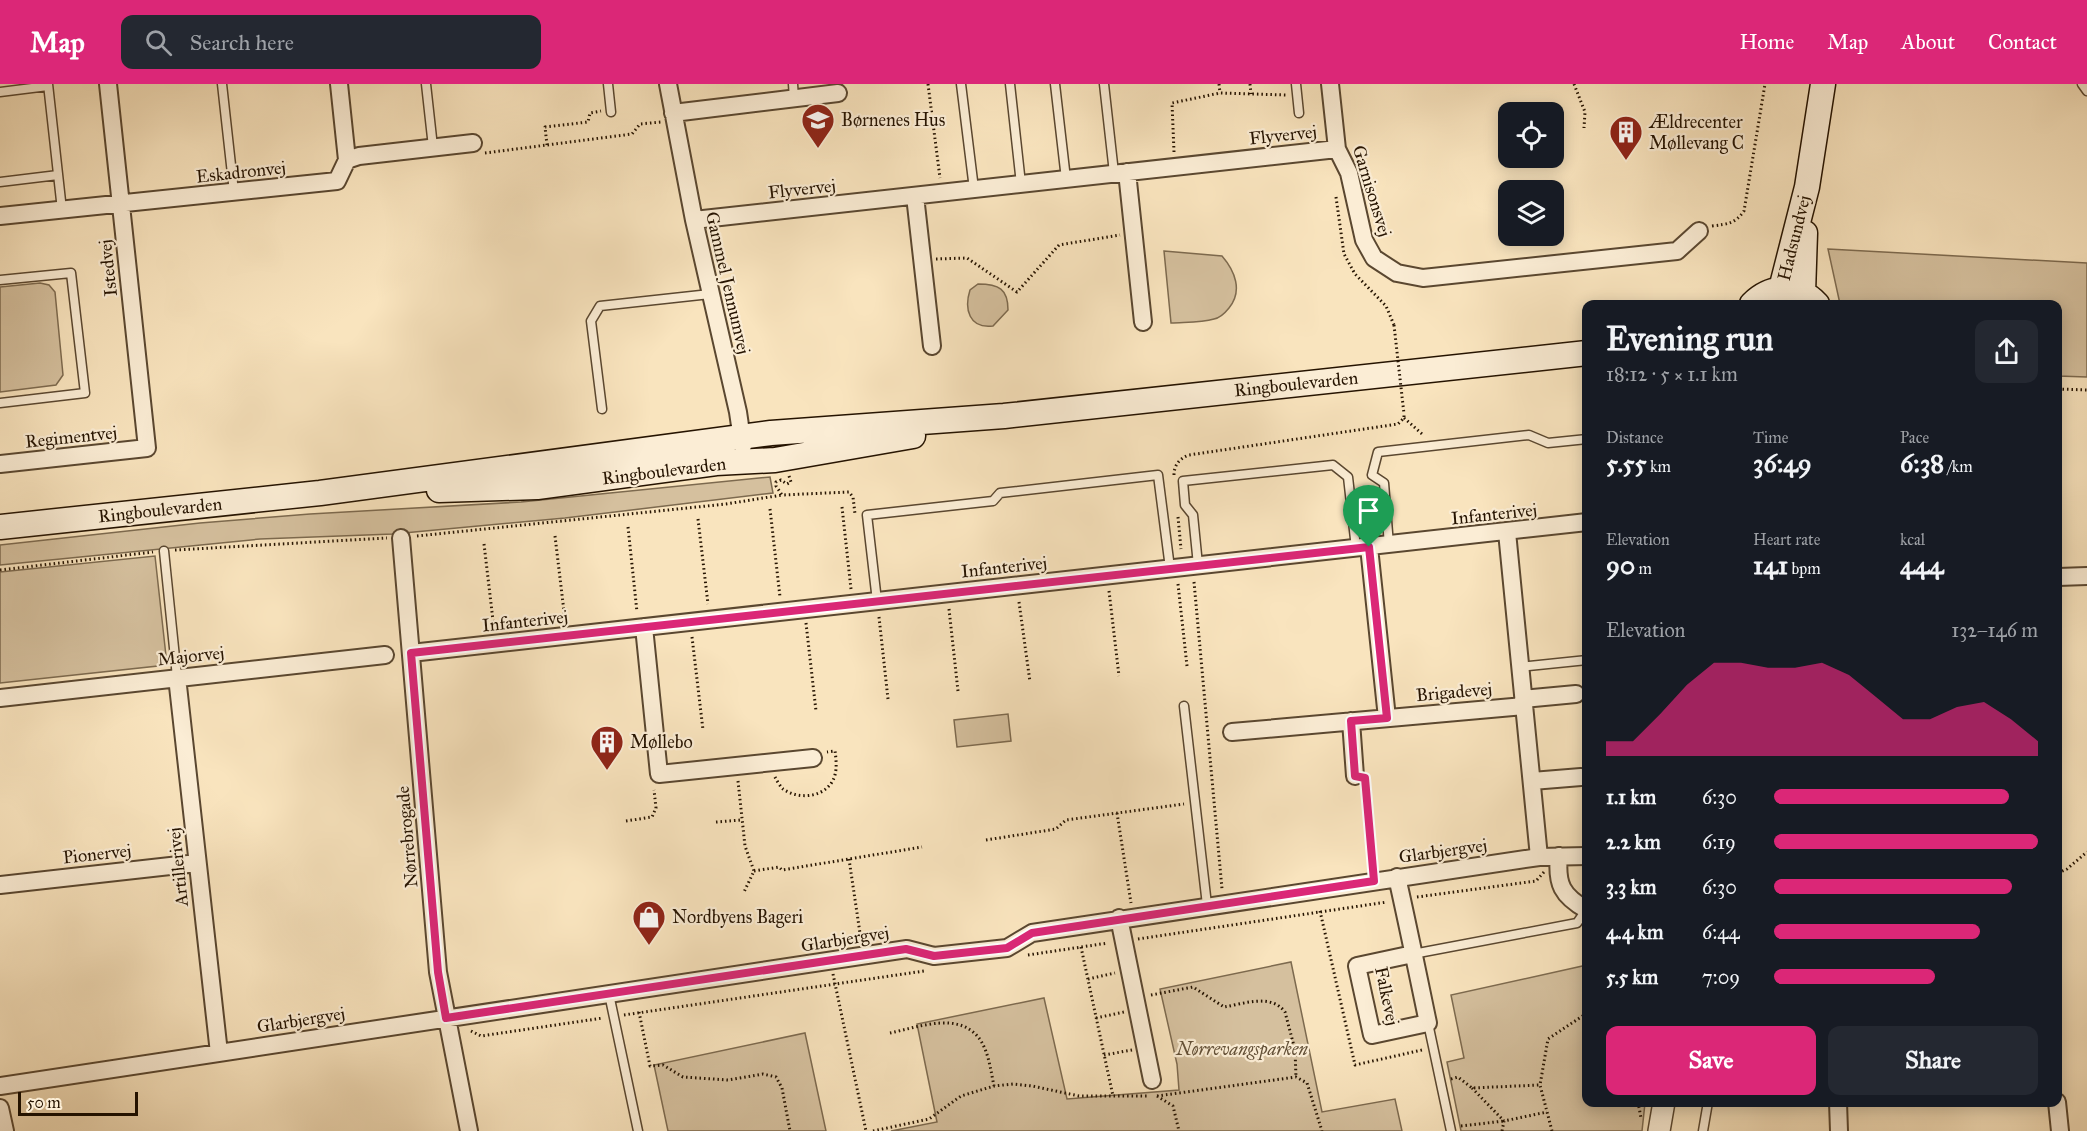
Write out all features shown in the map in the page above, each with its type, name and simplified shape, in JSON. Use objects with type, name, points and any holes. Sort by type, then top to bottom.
[{"type":"main road","name":"Hadsundvej","points":[[1800,296],[1807,187],[1823,84]]},
{"type":"main road","points":[[1756,300],[1761,296],[1800,296]]},
{"type":"main road","name":"Ringboulevarden","points":[[0,527],[320,493],[537,487],[716,463],[779,433],[1004,416],[1582,354]]},
{"type":"main road","name":"Ringboulevarden","points":[[744,450],[775,460],[955,429],[1004,416]]},
{"type":"street","name":"Istedvej","points":[[108,84],[147,448]]},
{"type":"street","points":[[339,84],[347,160],[359,156],[473,143]]},
{"type":"street","name":"Gammel Jennumvej","points":[[668,84],[694,220],[744,450]]},
{"type":"street","name":"Garnisonsvej","points":[[1330,84],[1337,149],[1349,172],[1364,240],[1374,258],[1396,273],[1423,278],[1677,251],[1699,231]]},
{"type":"street","points":[[674,117],[793,91],[838,93]]},
{"type":"street","name":"Flyvervej","points":[[694,220],[1337,149]]},
{"type":"street","name":"Eskadronvej","points":[[0,216],[337,181],[347,160]]},
{"type":"street","points":[[1120,173],[1133,233],[1143,322]]},
{"type":"street","points":[[915,196],[932,346]]},
{"type":"street","name":"Regimentvej","points":[[0,464],[147,448]]},
{"type":"street","name":"Infanterivej","points":[[411,653],[1582,523]]},
{"type":"street","points":[[1507,532],[1539,857]]},
{"type":"street","name":"Nørrebrogade","points":[[401,538],[438,972],[469,1131]]},
{"type":"street","points":[[1363,547],[1387,718]]},
{"type":"street","points":[[2062,577],[2087,576]]},
{"type":"street","points":[[641,627],[659,774],[813,758]]},
{"type":"street","name":"Majorvej","points":[[0,698],[386,656]]},
{"type":"street","name":"Artillerivej","points":[[177,677],[219,1053]]},
{"type":"street","name":"Brigadevej","points":[[1232,732],[1387,718],[1524,702],[1576,693]]},
{"type":"street","points":[[1351,721],[1355,776]]},
{"type":"street","points":[[1532,781],[1581,777]]},
{"type":"street","points":[[1559,856],[1557,875],[1562,889],[1582,907]]},
{"type":"street","name":"Glarbjergvej","points":[[0,1086],[906,949],[934,956],[1007,948],[1032,933],[1126,917],[1539,857],[1582,856]]},
{"type":"street","name":"Pionervej","points":[[0,885],[198,863]]},
{"type":"street","name":"Falkevej","points":[[1397,877],[1428,1023],[1372,1035],[1357,966],[1413,954]]},
{"type":"street","points":[[1126,917],[1129,971],[1154,1088]]},
{"type":"street","points":[[1659,1131],[1663,1107]]},
{"type":"street","points":[[1838,1107],[1839,1131]]},
{"type":"street","points":[[2058,1107],[2060,1131]]},
{"type":"street","points":[[0,1108],[6,1131]]},
{"type":"lane","points":[[222,84],[234,192]]},
{"type":"lane","points":[[426,84],[433,147]]},
{"type":"lane","points":[[608,84],[611,111]]},
{"type":"lane","points":[[962,84],[974,189]]},
{"type":"lane","points":[[1010,84],[1021,184]]},
{"type":"lane","points":[[1055,84],[1066,179]]},
{"type":"lane","points":[[1104,84],[1120,173]]},
{"type":"lane","points":[[1296,84],[1299,113]]},
{"type":"lane","points":[[2082,84],[2087,91]]},
{"type":"lane","points":[[0,92],[48,85],[62,210]]},
{"type":"lane","points":[[0,182],[58,175]]},
{"type":"lane","points":[[0,280],[71,273],[85,393],[0,403]]},
{"type":"lane","points":[[602,409],[591,321],[600,306],[710,294]]},
{"type":"lane","points":[[1389,545],[1384,483],[1372,475],[1378,452],[1529,435],[1548,443],[1582,440]]},
{"type":"lane","points":[[1184,566],[1192,515],[1185,505],[1183,481],[1333,465],[1348,477],[1363,547]]},
{"type":"lane","points":[[877,601],[867,515],[993,501],[1000,493],[1068,485],[1158,475],[1184,566]]},
{"type":"lane","points":[[164,551],[177,677]]},
{"type":"lane","points":[[1520,667],[1582,661]]},
{"type":"lane","points":[[1184,706],[1207,905]]},
{"type":"lane","points":[[1413,954],[1577,923],[1582,916]]},
{"type":"lane","points":[[609,994],[638,1131]]},
{"type":"lane","name":"Falkevej","points":[[1428,1023],[1450,1129]]},
{"type":"lane","points":[[1703,1131],[1707,1107]]},
{"type":"path","points":[[928,84],[942,193]]},
{"type":"path","points":[[1219,84],[1220,93]]},
{"type":"path","points":[[1250,84],[1251,94]]},
{"type":"path","points":[[1574,84],[1585,112],[1584,128]]},
{"type":"path","points":[[1699,231],[1713,225],[1731,224],[1744,211],[1765,84]]},
{"type":"path","points":[[1175,167],[1172,103],[1220,93],[1297,95]]},
{"type":"path","points":[[547,145],[545,127],[588,122],[590,112],[611,111]]},
{"type":"path","points":[[473,143],[484,153],[547,145],[632,134],[640,124],[674,117]]},
{"type":"path","points":[[922,259],[967,258],[1017,292],[1059,245],[1133,233]]},
{"type":"path","points":[[1395,325],[1404,416],[1435,446]]},
{"type":"path","points":[[2062,389],[2087,390]]},
{"type":"path","points":[[775,460],[777,471],[785,472],[791,482],[787,484],[781,480],[776,482],[782,495],[849,492],[853,497],[855,520]]},
{"type":"path","points":[[842,507],[853,603]]},
{"type":"path","points":[[770,509],[782,611]]},
{"type":"path","points":[[698,519],[709,619]]},
{"type":"path","points":[[628,527],[641,627]]},
{"type":"path","points":[[555,536],[566,636]]},
{"type":"path","points":[[484,544],[496,644]]},
{"type":"path","points":[[1184,566],[1187,666]]},
{"type":"path","points":[[1184,566],[1224,903]]},
{"type":"path","points":[[1107,575],[1119,676]]},
{"type":"path","points":[[1017,585],[1030,682]]},
{"type":"path","points":[[948,593],[958,691]]},
{"type":"path","points":[[877,601],[888,699]]},
{"type":"path","points":[[804,609],[816,711]]},
{"type":"path","points":[[690,621],[703,730]]},
{"type":"path","points":[[766,763],[781,788],[794,795],[806,796],[826,790],[835,777],[835,751],[819,753],[813,758]]},
{"type":"path","points":[[736,766],[745,846],[754,870],[744,892]]},
{"type":"path","points":[[626,821],[652,817],[656,808],[653,780],[659,774]]},
{"type":"path","points":[[1355,776],[1365,778],[1374,881]]},
{"type":"path","points":[[986,840],[1056,828],[1066,820],[1185,804],[1187,812]]},
{"type":"path","points":[[1117,813],[1126,917]]},
{"type":"path","points":[[716,822],[742,819]]},
{"type":"path","points":[[754,870],[779,867],[782,870],[922,847]]},
{"type":"path","points":[[2062,871],[2087,852]]},
{"type":"path","points":[[849,859],[863,956]]},
{"type":"path","points":[[1081,947],[1113,1096]]},
{"type":"path","points":[[830,961],[866,1131]]},
{"type":"path","points":[[1088,979],[1129,971]]},
{"type":"path","points":[[1096,1018],[1136,1003],[1193,987],[1224,1007],[1262,1000],[1281,1007],[1285,1012],[1295,1050],[1296,1077]]},
{"type":"path","points":[[639,1012],[650,1066],[663,1065],[683,1077],[728,1080],[763,1074],[776,1077],[782,1088],[790,1131]]},
{"type":"path","points":[[1552,1131],[1540,1085],[1548,1039],[1582,1016]]},
{"type":"path","points":[[890,1033],[946,1022],[963,1025],[981,1042],[994,1086]]},
{"type":"path","points":[[1104,1056],[1145,1047]]},
{"type":"path","points":[[873,1131],[929,1119],[961,1096],[994,1086],[1013,1084],[1079,1096],[1113,1096],[1154,1088],[1296,1077],[1307,1083],[1322,1131]]},
{"type":"path","points":[[1440,1081],[1458,1077],[1504,1121]]},
{"type":"path","points":[[1472,1088],[1540,1085]]},
{"type":"path","points":[[1154,1088],[1173,1106],[1179,1131]]},
{"type":"path","points":[[1450,1129],[1547,1112]]},
{"type":"path","points":[[1502,1131],[1504,1121]]},
{"type":"green space","points":[[1828,249],[2087,263],[2087,377],[2062,376],[2062,300],[1839,300]]},
{"type":"green space","points":[[1164,251],[1222,256],[1231,268],[1236,281],[1236,295],[1229,308],[1218,318],[1198,322],[1171,323]]},
{"type":"green space","points":[[40,283],[49,285],[55,292],[63,375],[56,385],[0,392],[0,287]]},
{"type":"green space","points":[[978,284],[997,287],[1006,297],[1008,310],[993,326],[978,324],[968,311],[970,290]]},
{"type":"green space","points":[[770,477],[773,493],[565,518],[393,534],[260,539],[0,565],[0,545],[200,523],[521,502]]},
{"type":"green space","points":[[155,556],[167,665],[0,683],[0,572]]},
{"type":"green space","points":[[1008,714],[1011,741],[957,747],[954,720]]},
{"type":"green space","name":"Nørrevangsparken","points":[[1291,962],[1322,1112],[1395,1099],[1402,1131],[891,1131],[937,1122],[917,1024],[1044,998],[1067,1099],[1179,1090],[1177,1064],[1160,989]]},
{"type":"green space","points":[[1582,966],[1582,1107],[1645,1107],[1642,1131],[1461,1131],[1447,1062],[1464,1058],[1451,995]]},
{"type":"green space","points":[[805,1033],[826,1131],[668,1131],[654,1065]]},
{"type":"place","name":"Børnenes Hus","points":[[818,149]]},
{"type":"place","name":"Ældrecenter Møllevang C","points":[[1626,161]]},
{"type":"place","name":"Møllebo","points":[[607,771]]},
{"type":"place","name":"Nordbyens Bageri","points":[[649,946]]},
{"type":"route","points":[[1369,547],[1387,718],[1351,721],[1355,776],[1365,778],[1374,881],[1032,933],[1007,948],[934,956],[906,949],[446,1018],[438,972],[411,653],[1369,547]]}]
